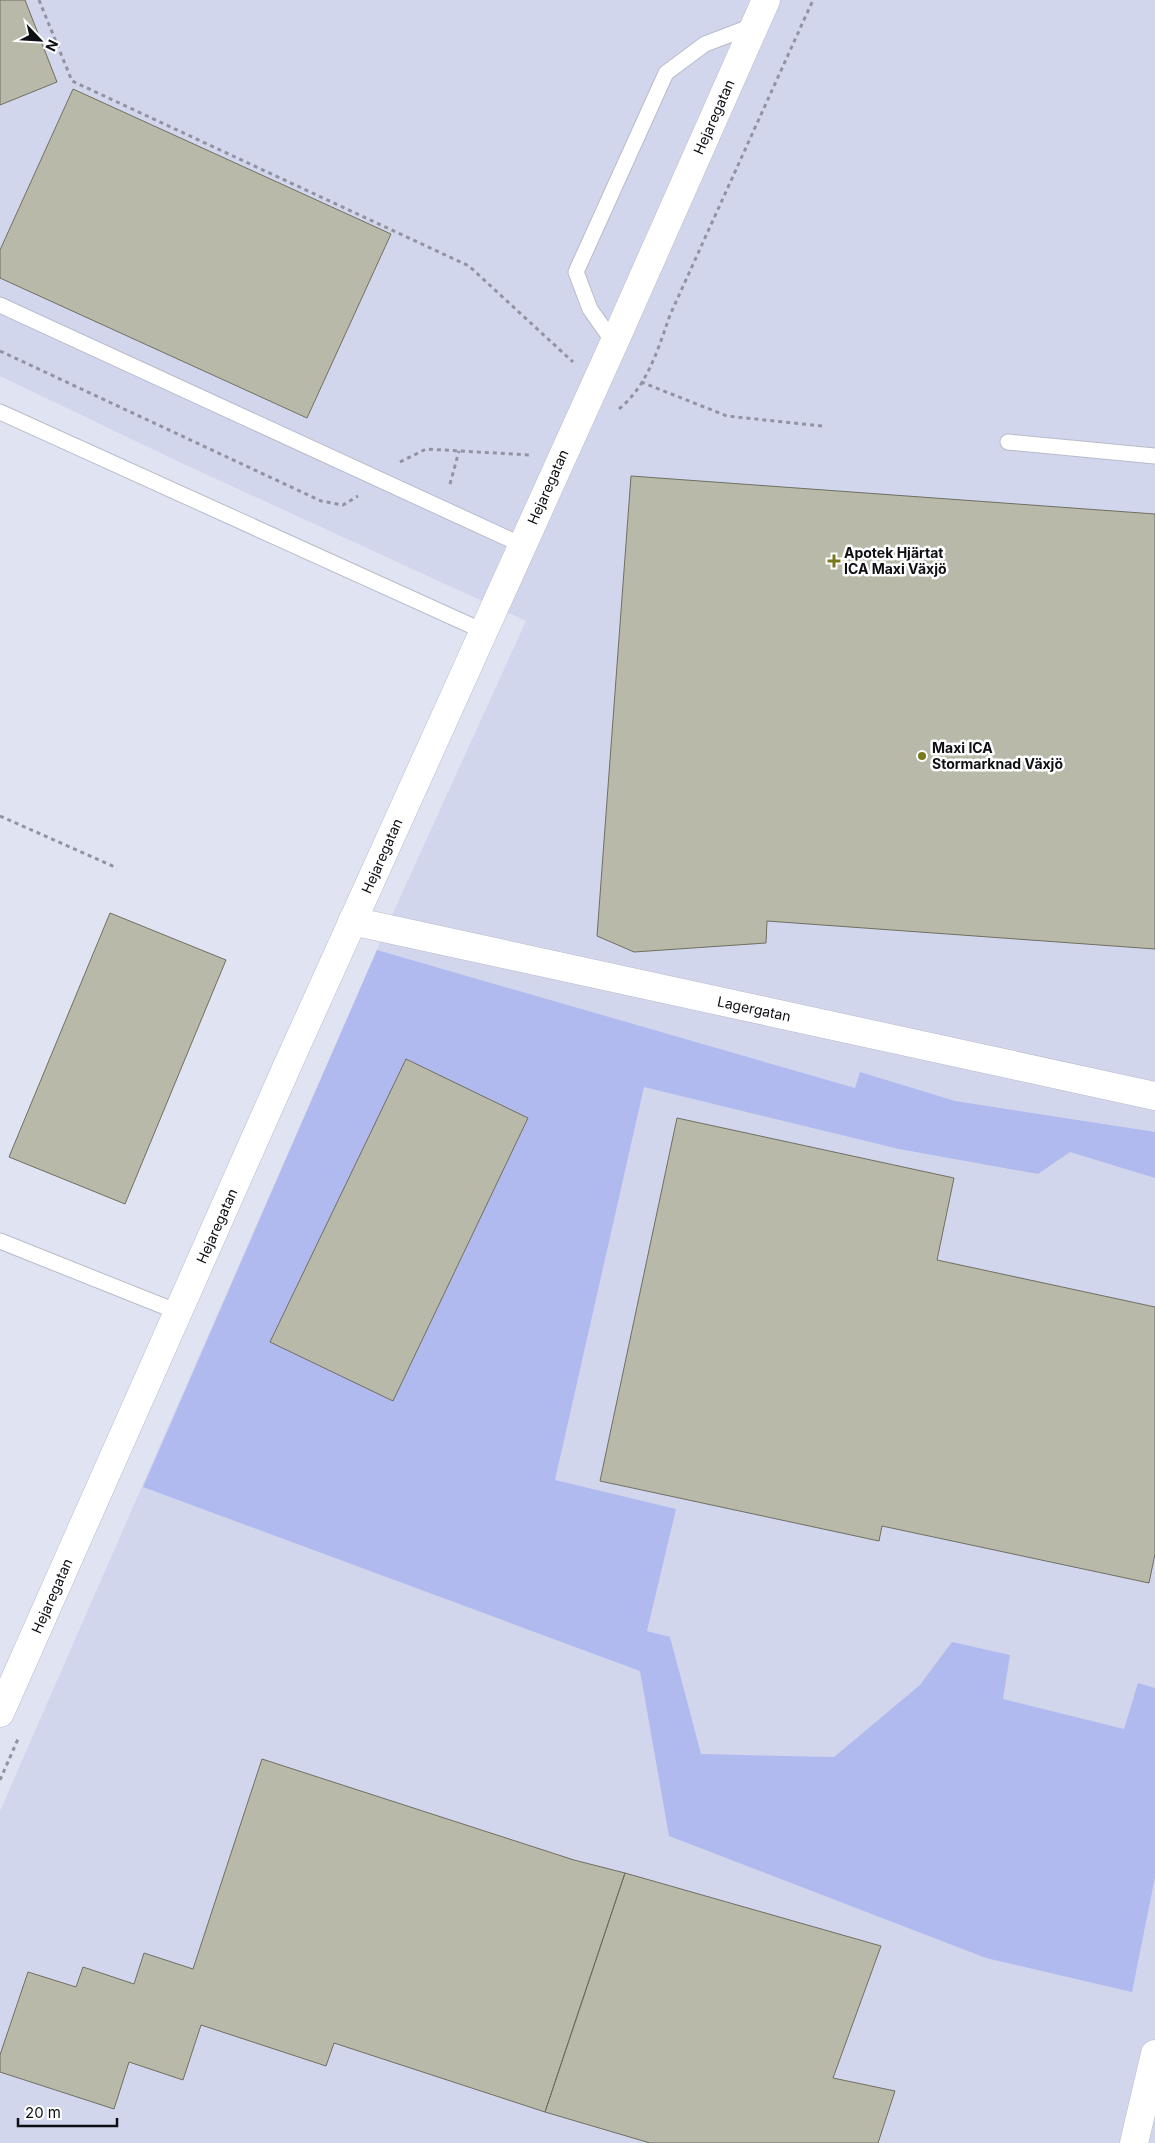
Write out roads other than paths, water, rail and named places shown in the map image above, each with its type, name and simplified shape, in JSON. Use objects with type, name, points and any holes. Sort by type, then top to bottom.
[{"type":"street","name":"Hejaregatan","points":[[0,1713],[352,921],[614,343],[766,0]]},
{"type":"street","name":"Lagergatan","points":[[352,921],[1155,1096]]},
{"type":"street","points":[[1134,2143],[1155,2054]]},
{"type":"lane","points":[[614,343],[590,309],[576,272],[666,73],[705,44],[755,25]]},
{"type":"lane","points":[[0,305],[522,545]]},
{"type":"lane","points":[[0,412],[483,631]]},
{"type":"lane","points":[[1008,442],[1155,456]]},
{"type":"lane","points":[[0,1242],[178,1312]]},
{"type":"place","name":"Apotek Hjärtat ICA Maxi Växjö","points":[[834,561]]},
{"type":"place","name":"Maxi ICA Stormarknad Växjö","points":[[922,756]]}]
